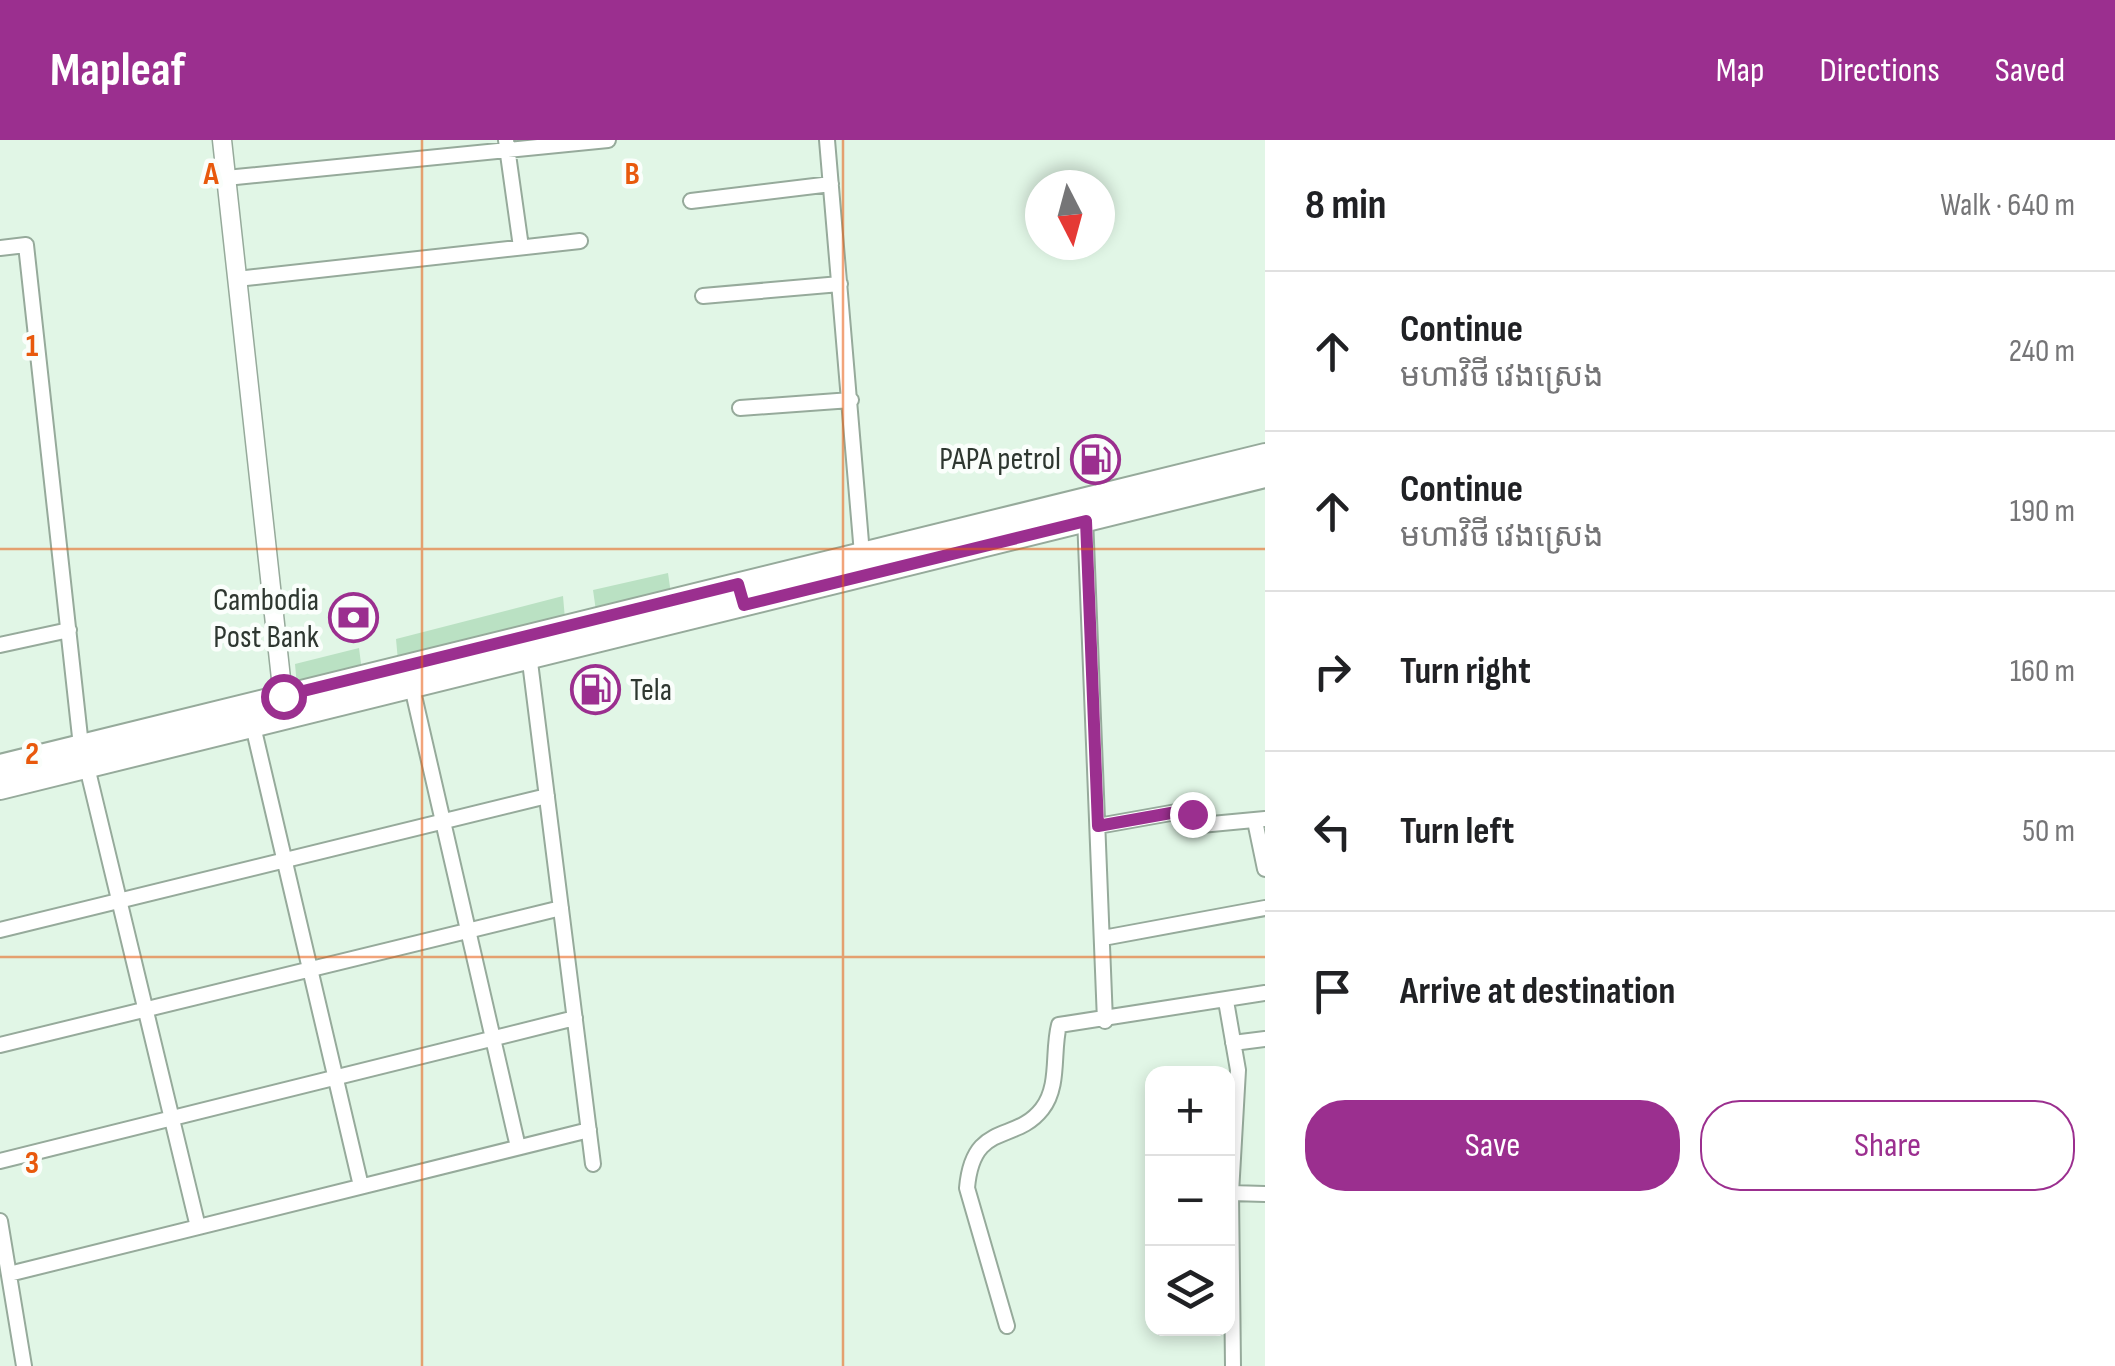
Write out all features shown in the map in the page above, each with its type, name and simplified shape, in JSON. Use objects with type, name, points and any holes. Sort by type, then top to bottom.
[{"type":"main road","points":[[0,788],[84,757],[283,696],[528,647],[741,595],[1083,510],[1265,455]]},
{"type":"main road","points":[[741,595],[862,554],[1265,476]]},
{"type":"main road","points":[[0,766],[84,757],[253,726],[412,687],[528,647]]},
{"type":"street","points":[[222,140],[283,696]]},
{"type":"street","points":[[226,178],[507,145],[608,140]]},
{"type":"street","points":[[827,140],[862,554]]},
{"type":"street","points":[[507,145],[521,247]]},
{"type":"street","points":[[691,201],[831,184]]},
{"type":"street","points":[[237,279],[580,242]]},
{"type":"street","points":[[0,248],[26,245],[84,757],[198,1227]]},
{"type":"street","points":[[704,296],[840,284]]},
{"type":"street","points":[[740,408],[851,400]]},
{"type":"street","points":[[1083,510],[1104,1020]]},
{"type":"street","points":[[0,645],[68,630]]},
{"type":"street","points":[[528,647],[593,1164]]},
{"type":"street","points":[[412,687],[518,1147]]},
{"type":"street","points":[[253,726],[362,1186]]},
{"type":"street","points":[[0,930],[548,796]]},
{"type":"street","points":[[1098,826],[1189,810],[1201,825],[1260,820],[1265,869]]},
{"type":"street","points":[[0,1046],[561,908]]},
{"type":"street","points":[[1102,938],[1265,908]]},
{"type":"street","points":[[1007,1326],[967,1188],[968,1170],[986,1142],[1030,1120],[1043,1108],[1052,1084],[1059,1025],[1265,992]]},
{"type":"street","points":[[1226,1001],[1238,1070],[1233,1156]]},
{"type":"street","points":[[0,1161],[575,1018]]},
{"type":"street","points":[[1234,1043],[1265,1039]]},
{"type":"street","points":[[9,1274],[589,1130]]},
{"type":"street","points":[[1235,1193],[1265,1194]]},
{"type":"street","points":[[0,1221],[24,1366]]},
{"type":"street","points":[[1232,1246],[1233,1366]]},
{"type":"green space","points":[[668,573],[671,594],[596,611],[593,590]]},
{"type":"green space","points":[[563,596],[565,619],[398,661],[396,639]]},
{"type":"green space","points":[[359,648],[362,671],[297,686],[295,664]]},
{"type":"place","name":"PAPA petrol","points":[[1096,459]]},
{"type":"place","name":"Cambodia Post Bank","points":[[354,618]]},
{"type":"place","name":"Tela","points":[[595,690]]},
{"type":"route","points":[[283,696],[738,584],[744,605],[1086,521],[1098,826],[1189,810],[1192,814]]}]
